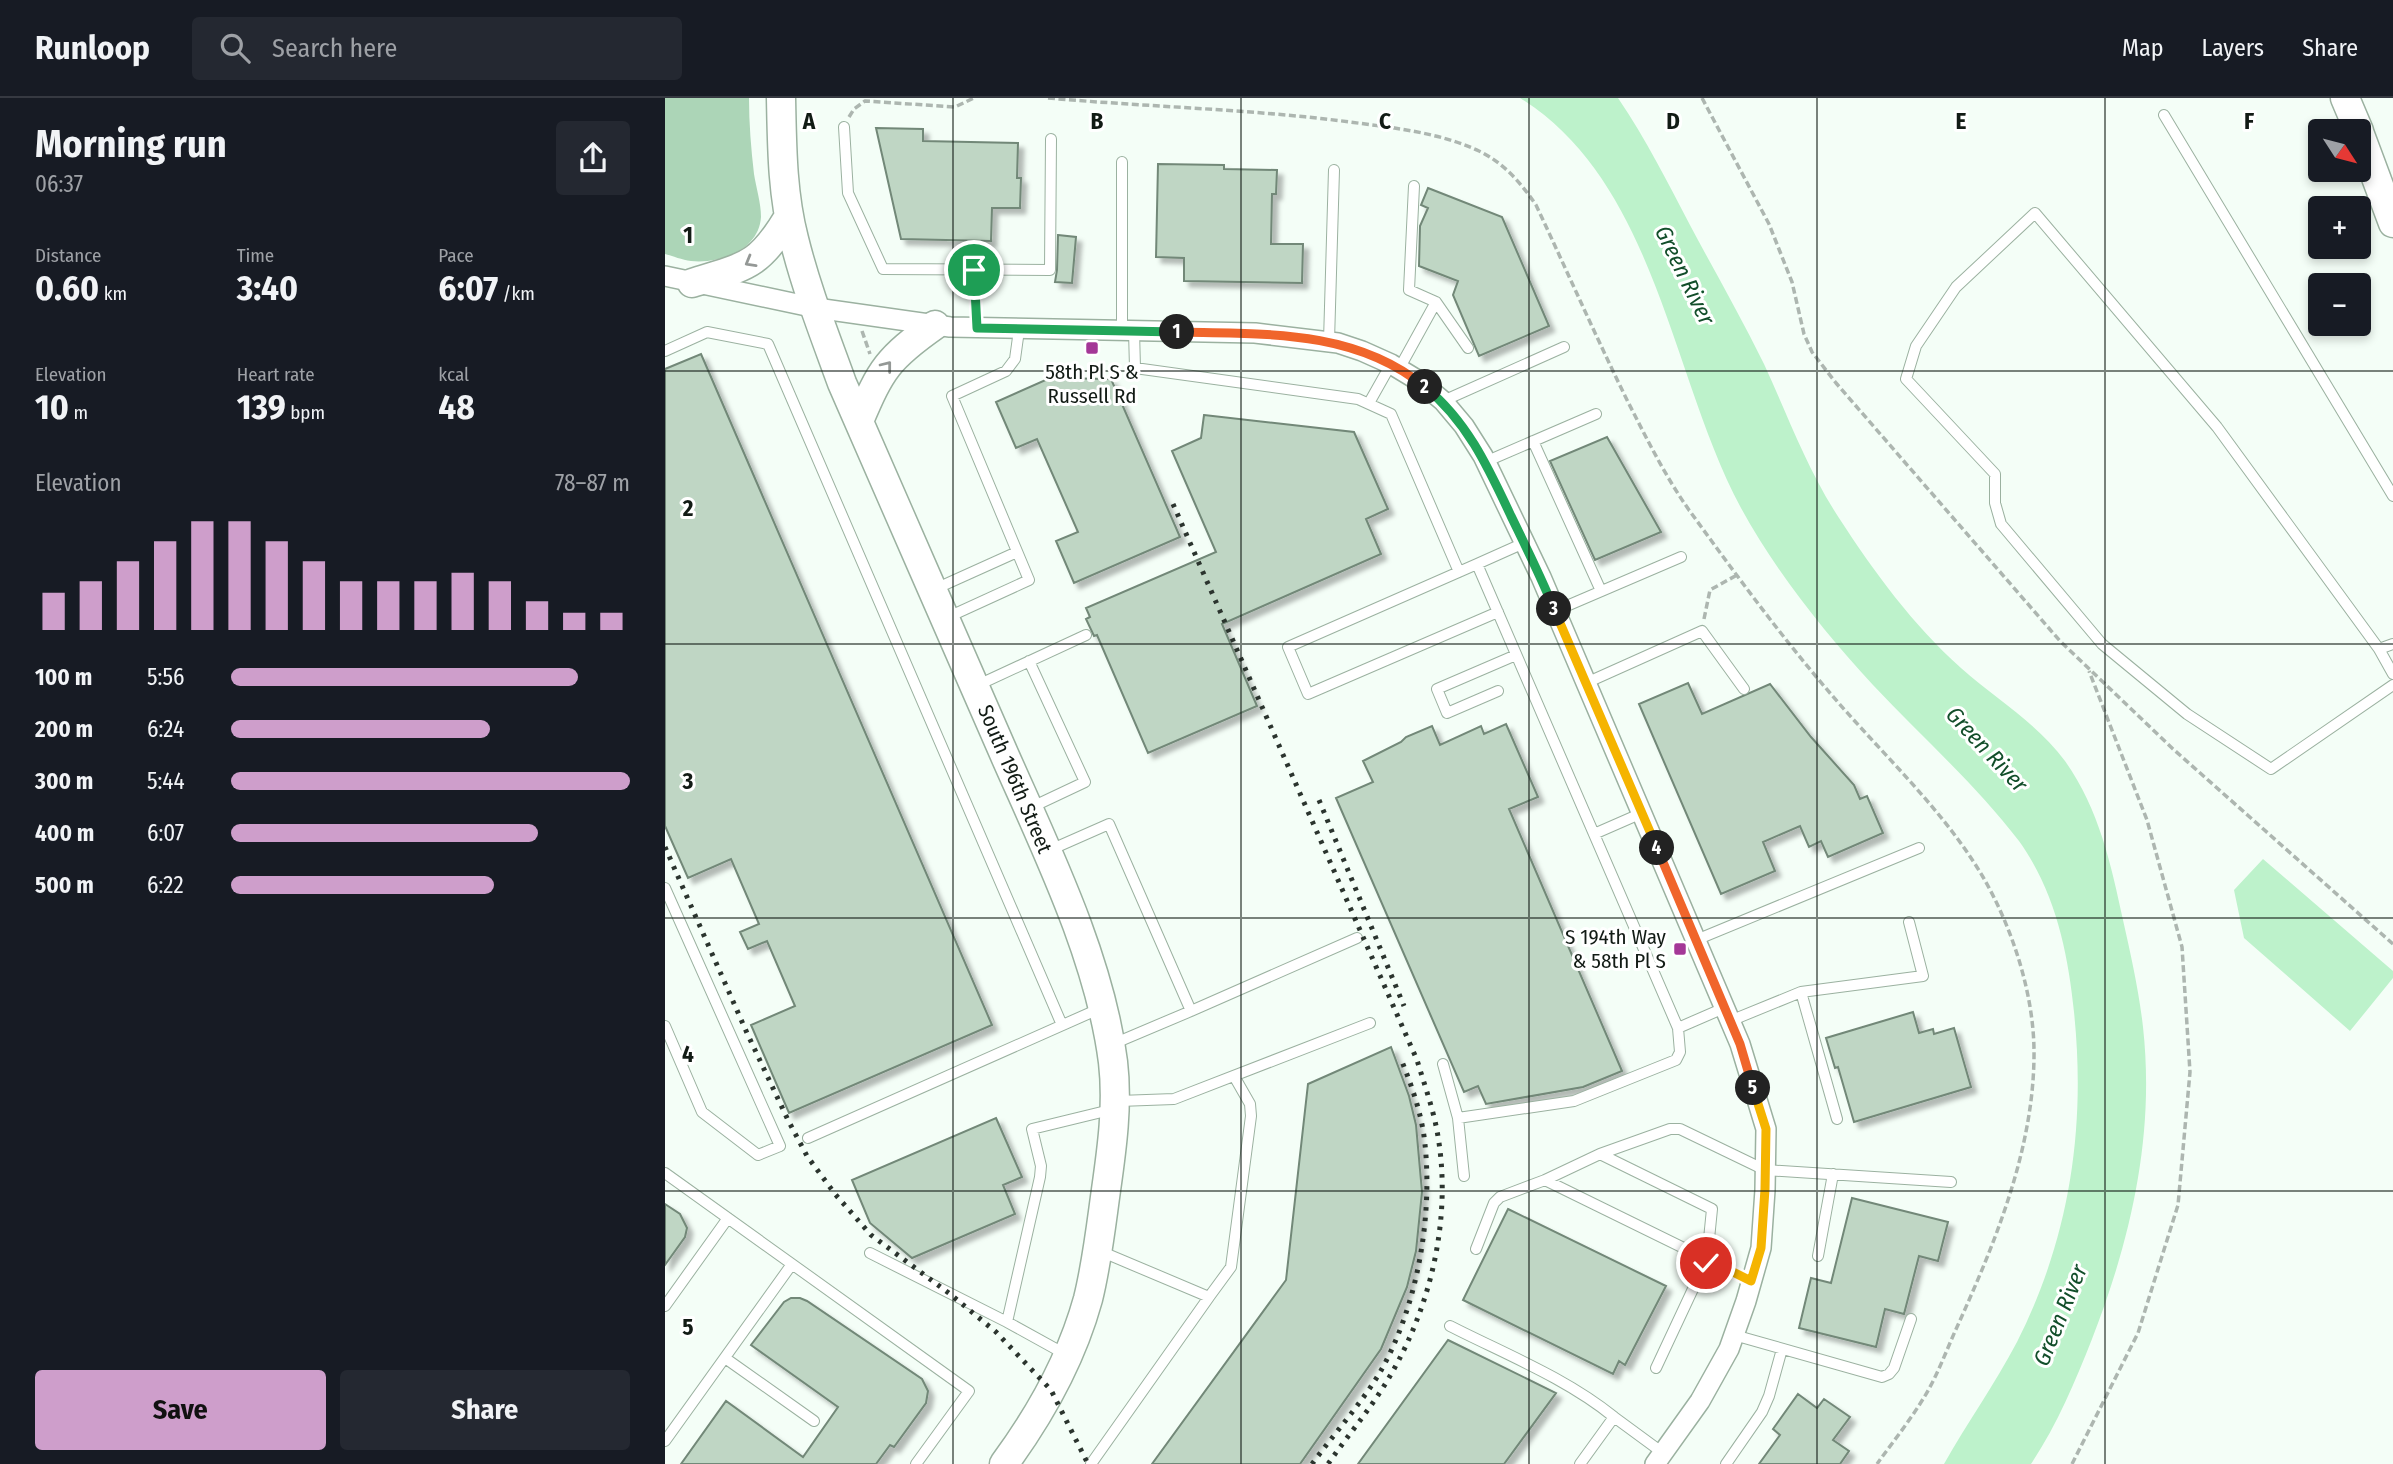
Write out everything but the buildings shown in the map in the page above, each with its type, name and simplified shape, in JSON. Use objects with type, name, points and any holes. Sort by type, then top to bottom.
[{"type":"main road","name":"South 196th Street","points":[[781,98],[789,216],[793,238],[815,308],[842,383],[1047,852],[1083,942],[1102,1007],[1113,1061],[1112,1153],[1098,1250],[1087,1300],[1051,1390],[1004,1464]]},
{"type":"main road","points":[[2345,98],[2354,119]]},
{"type":"main road","points":[[2371,164],[2393,223]]},
{"type":"main road","points":[[692,283],[744,267],[758,258],[768,249],[789,216]]},
{"type":"main road","points":[[859,421],[887,363],[902,348],[935,325]]},
{"type":"street","points":[[665,276],[815,308],[935,325],[1019,330],[1255,334],[1329,341],[1362,351],[1395,366],[1443,401],[1464,426],[1485,462],[1555,611],[1740,1044],[1766,1129],[1761,1248],[1734,1335],[1700,1401],[1659,1459]]},
{"type":"lane","points":[[2164,115],[2393,496]]},
{"type":"lane","points":[[844,127],[848,193],[883,269],[1050,270],[1051,139]]},
{"type":"lane","points":[[1122,162],[1128,331],[1135,368],[1358,399],[1391,414],[1459,572]]},
{"type":"lane","points":[[1329,341],[1334,170]]},
{"type":"lane","points":[[1414,186],[1409,290],[1436,302],[1468,348]]},
{"type":"lane","points":[[2393,674],[2379,649],[2217,427],[2035,213],[1957,287],[1916,346],[1906,379],[1995,474],[1995,503],[2001,524],[2102,644],[2187,714],[2271,769],[2393,685]]},
{"type":"lane","points":[[974,270],[977,328]]},
{"type":"lane","points":[[1369,403],[1436,302]]},
{"type":"lane","points":[[945,618],[1029,580],[952,396],[1006,371],[1012,365],[1019,330]]},
{"type":"lane","points":[[665,351],[707,332],[768,344],[1062,1025]]},
{"type":"lane","points":[[1443,401],[1564,347]]},
{"type":"lane","points":[[1485,462],[1596,414]]},
{"type":"lane","points":[[1533,441],[1601,591]]},
{"type":"lane","points":[[1498,612],[1308,694],[1288,647],[1524,543]]},
{"type":"lane","points":[[933,590],[1017,552]]},
{"type":"lane","points":[[1555,611],[1681,556]]},
{"type":"lane","points":[[1458,1118],[1574,1101],[1676,1060],[1680,1052],[1678,1028],[1477,564]]},
{"type":"lane","points":[[1586,683],[1702,631],[1744,689]]},
{"type":"lane","points":[[975,686],[1086,635]]},
{"type":"lane","points":[[2379,649],[2393,644]]},
{"type":"lane","points":[[1498,691],[1447,713],[1437,689],[1516,654]]},
{"type":"lane","points":[[1028,808],[1085,782],[1030,661]]},
{"type":"lane","points":[[1594,834],[1642,813]]},
{"type":"lane","points":[[1047,852],[1109,824],[1191,1011]]},
{"type":"lane","points":[[1696,940],[1919,848]]},
{"type":"lane","points":[[665,888],[780,1146],[758,1155],[702,1112],[665,1026]]},
{"type":"lane","points":[[1678,1028],[1801,992],[1923,976],[1909,922]]},
{"type":"lane","points":[[1109,1046],[1357,938]]},
{"type":"lane","points":[[1801,992],[1837,1119]]},
{"type":"lane","points":[[808,1138],[1102,1007]]},
{"type":"lane","points":[[1007,1322],[1040,1177],[1041,1166],[1032,1129],[1114,1105],[1174,1099],[1370,1023]]},
{"type":"lane","points":[[1443,1064],[1458,1118],[1464,1176]]},
{"type":"lane","points":[[1091,1464],[1231,1267],[1251,1116],[1249,1104],[1234,1076]]},
{"type":"lane","points":[[1476,1248],[1494,1203],[1500,1197],[1545,1180],[1600,1154],[1670,1129],[1680,1129],[1765,1170],[1951,1182]]},
{"type":"lane","points":[[1600,1154],[1712,1209],[1707,1259],[1656,1368]]},
{"type":"lane","points":[[665,1173],[969,1391],[916,1464]]},
{"type":"lane","points":[[1818,1256],[1833,1174]]},
{"type":"lane","points":[[1545,1180],[1751,1281]]},
{"type":"lane","points":[[665,1306],[728,1218]]},
{"type":"lane","points":[[1098,1250],[1209,1297]]},
{"type":"lane","points":[[870,1253],[1067,1355]]},
{"type":"lane","points":[[665,1441],[792,1264]]},
{"type":"lane","points":[[1734,1335],[1882,1377],[1894,1368],[1911,1319]]},
{"type":"lane","points":[[1450,1326],[1596,1402],[1659,1459]]},
{"type":"lane","points":[[1726,1464],[1762,1412],[1782,1349]]},
{"type":"lane","points":[[725,1357],[814,1421]]},
{"type":"lane","points":[[1580,1464],[1614,1417]]},
{"type":"path","points":[[844,127],[854,109],[865,101],[955,107],[974,98]]},
{"type":"path","points":[[862,329],[862,336],[872,360]]},
{"type":"path","points":[[1702,631],[1710,590],[1737,575]]},
{"type":"path","points":[[2072,1464],[2137,1333],[2178,1205],[2190,1072],[2182,947],[2147,820],[2088,668]]},
{"type":"shaded area","points":[[665,98],[749,98],[752,155],[761,217],[759,228],[746,246],[725,257],[691,261],[665,254]]},
{"type":"water","name":"Green River","points":[[1520,98],[1618,98],[1656,161],[1737,312],[1764,364],[1817,481],[1852,538],[1895,597],[1943,651],[2054,747],[2077,779],[2095,818],[2114,878],[2132,960],[2143,1027],[2146,1107],[2137,1186],[2106,1301],[2065,1403],[2031,1464],[1944,1464],[2017,1342],[2035,1302],[2050,1262],[2070,1181],[2078,1098],[2077,1055],[2068,967],[2051,901],[2031,860],[2002,820],[1855,665],[1802,601],[1770,555],[1741,508],[1717,457],[1655,286],[1631,230],[1602,179],[1566,134]]},
{"type":"water","points":[[2263,859],[2393,971],[2393,978],[2350,1031],[2244,938],[2234,890]]},
{"type":"railway","points":[[1173,504],[1417,1060],[1435,1121],[1441,1155],[1442,1190],[1435,1258],[1415,1325],[1384,1386],[1328,1464]]},
{"type":"railway","points":[[1319,800],[1404,1006]]},
{"type":"railway","points":[[665,847],[747,1033],[807,1156],[835,1194],[871,1235],[996,1332],[1051,1390],[1088,1464]]},
{"type":"railway","points":[[1312,1464],[1379,1374],[1393,1348],[1404,1319],[1420,1258],[1427,1196],[1427,1165],[1420,1116],[1401,1059]]},
{"type":"place","name":"58th Pl S & Russell Rd","points":[[1092,348]]},
{"type":"place","name":"S 194th Way & 58th Pl S","points":[[1680,949]]},
{"type":"route","points":[[974,270],[977,328],[1255,334],[1338,343],[1391,364],[1419,381],[1443,401],[1464,426],[1483,456],[1541,577],[1740,1044],[1766,1129],[1761,1248],[1751,1281],[1707,1259],[1706,1263]]}]
